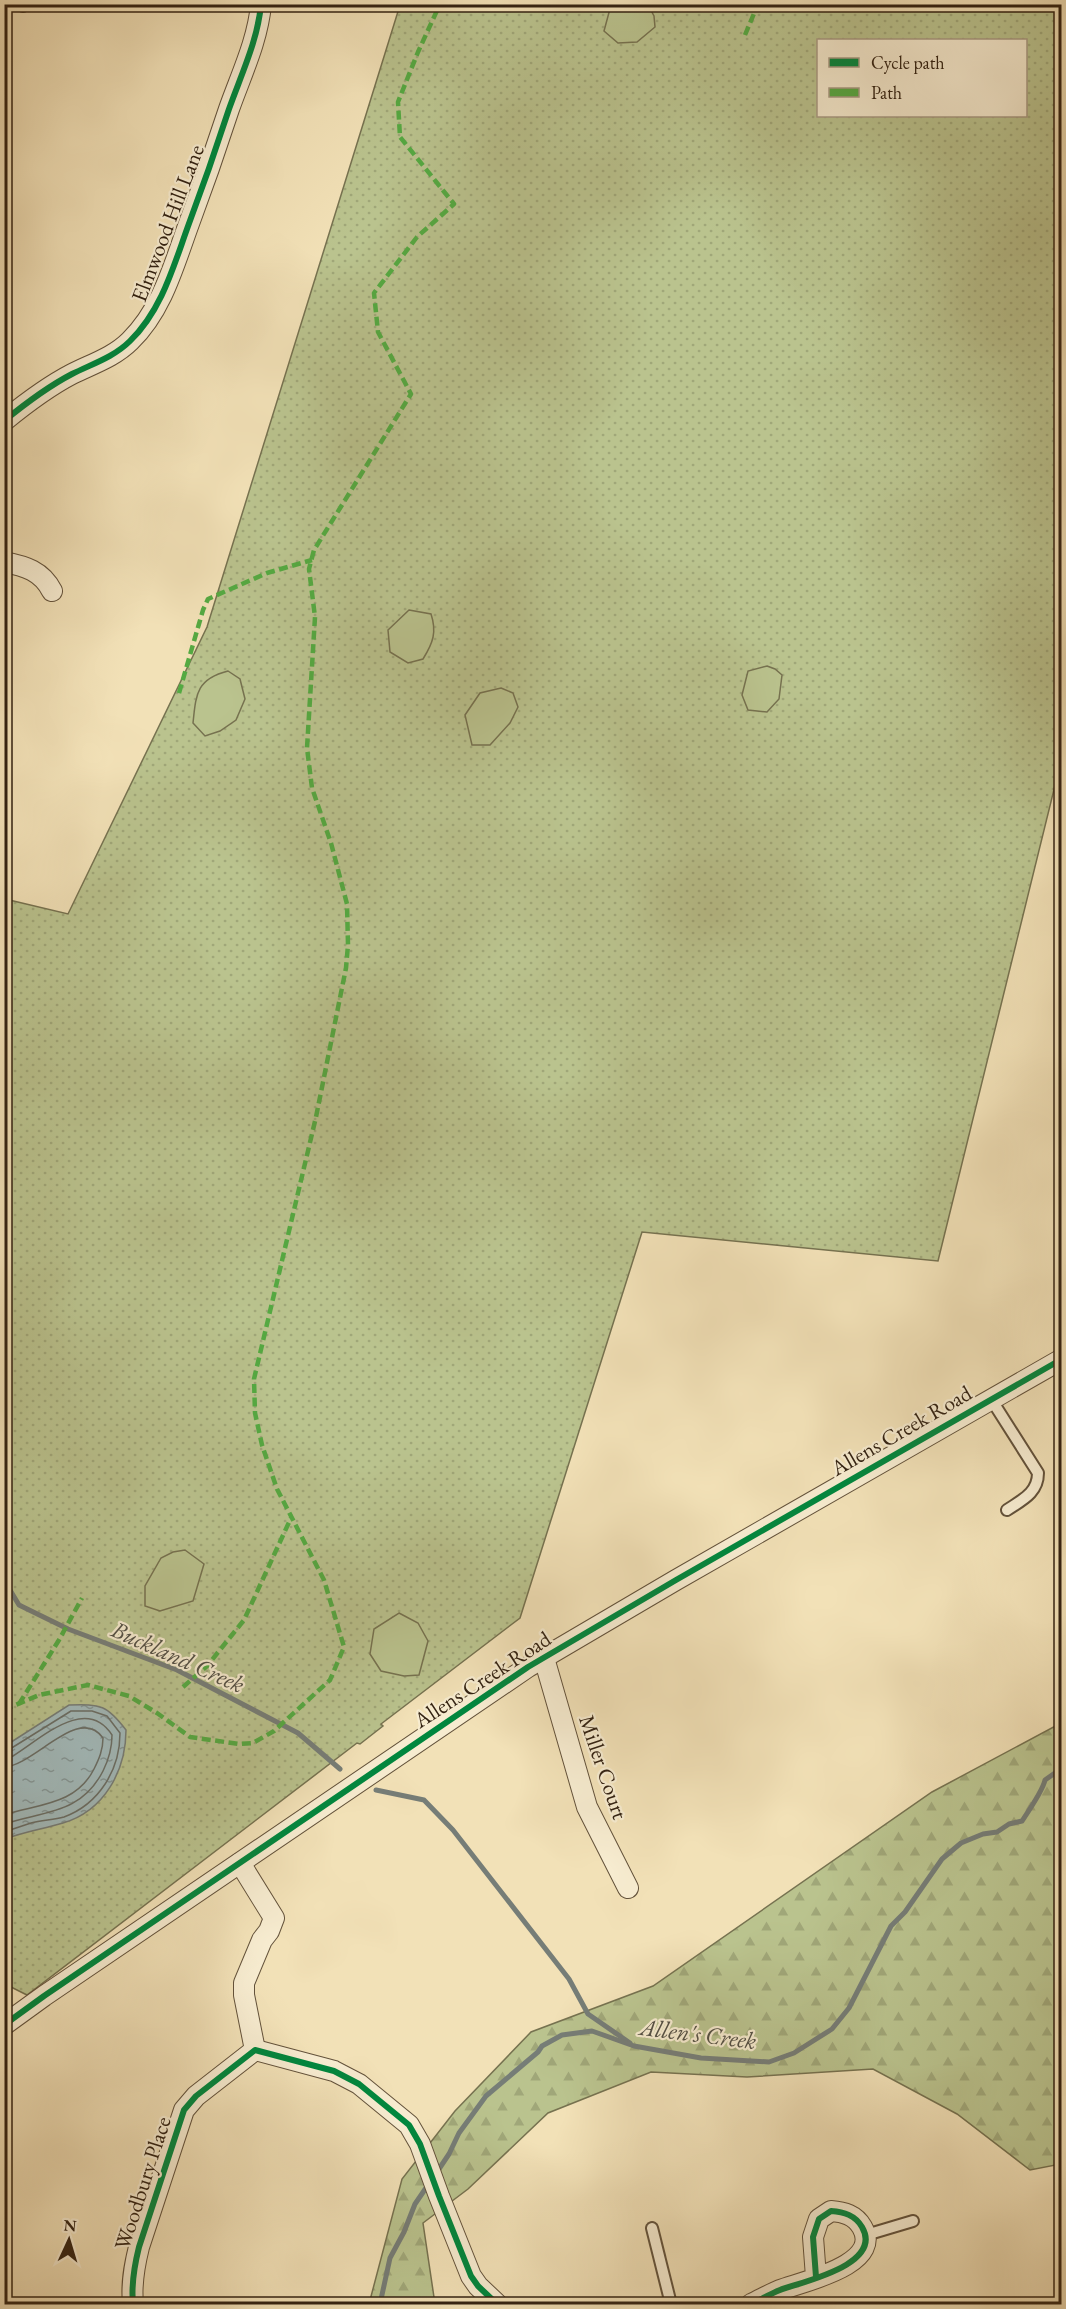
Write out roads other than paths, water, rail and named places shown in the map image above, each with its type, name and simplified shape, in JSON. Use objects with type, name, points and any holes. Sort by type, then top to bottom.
[{"type":"street","name":"Elmwood Hill Lane","points":[[4,420],[37,394],[102,361],[129,342],[149,319],[165,286],[208,172],[249,50],[261,4]]},
{"type":"street","points":[[4,562],[26,567],[42,576],[52,591]]},
{"type":"street","name":"Allens Creek Road","points":[[4,2025],[544,1658],[1062,1359]]},
{"type":"street","name":"Miller Court","points":[[544,1658],[588,1807],[628,1888]]},
{"type":"street","points":[[240,1863],[274,1918],[269,1930],[261,1940],[244,1983],[244,1995],[255,2050],[334,2071],[358,2084],[409,2125],[425,2156],[471,2276],[497,2304]]},
{"type":"street","name":"Woodbury Place","points":[[133,2304],[133,2270],[139,2247],[184,2110],[196,2096],[255,2050]]},
{"type":"street","points":[[750,2304],[783,2297],[816,2277],[846,2266],[861,2253],[866,2235],[855,2217],[831,2211],[819,2219],[813,2237],[816,2277]]},
{"type":"lane","points":[[991,1399],[1038,1473],[1036,1488],[1031,1494],[1007,1510]]},
{"type":"lane","points":[[866,2235],[913,2221]]},
{"type":"lane","points":[[652,2228],[671,2304]]},
{"type":"water","points":[[69,1705],[89,1705],[102,1708],[114,1715],[126,1730],[122,1760],[117,1774],[101,1799],[77,1817],[5,1839],[5,1746]]},
{"type":"waterway","name":"Buckland Creek","points":[[4,1580],[19,1605],[68,1629],[177,1670],[298,1733],[340,1769]]},
{"type":"waterway","name":"Allen's Creek","points":[[437,2172],[459,2133],[486,2096],[538,2052],[542,2046],[562,2035],[592,2031],[634,2046],[701,2058],[769,2062],[794,2053],[832,2029],[849,2008],[891,1926],[905,1912],[942,1859],[961,1843],[983,1834],[997,1832],[1009,1824],[1022,1821],[1045,1780],[1062,1768]]},
{"type":"waterway","name":"Buckland Creek","points":[[376,1790],[424,1800],[453,1830],[569,1979],[588,2014],[630,2043]]},
{"type":"waterway","name":"Allen's Creek","points":[[380,2304],[390,2258],[415,2204],[430,2182]]}]
